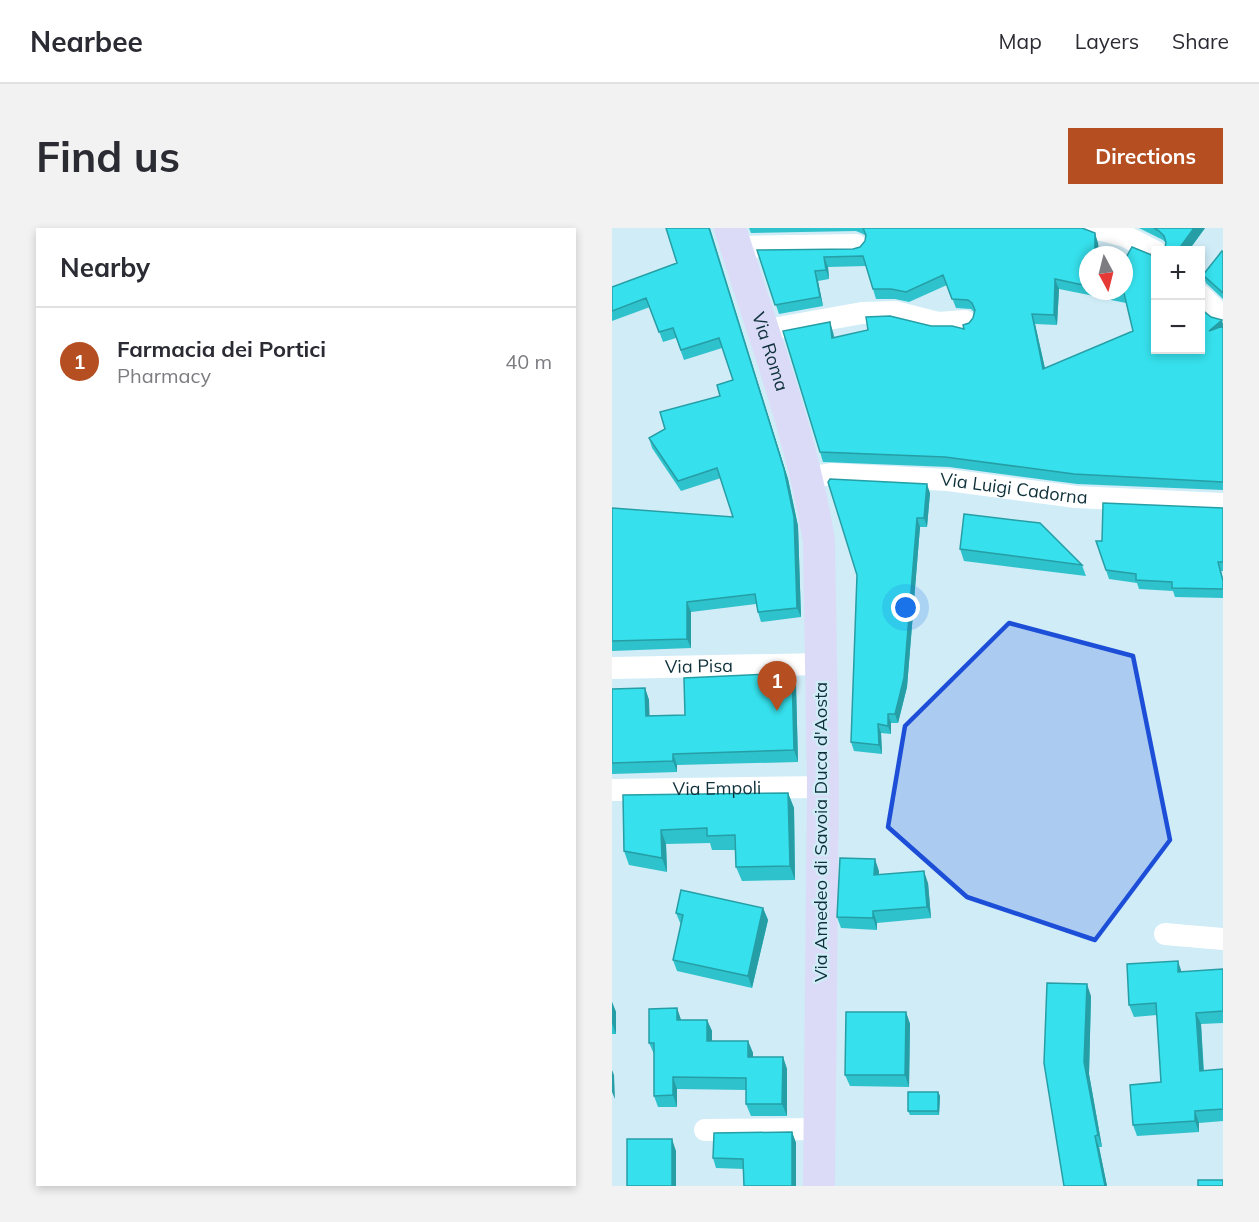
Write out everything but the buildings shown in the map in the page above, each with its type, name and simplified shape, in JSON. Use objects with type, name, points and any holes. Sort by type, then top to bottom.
[{"type":"street","points":[[1095,228],[1125,236],[1151,250]]},
{"type":"street","points":[[733,238],[856,245]]},
{"type":"street","name":"Via Roma","points":[[733,238],[807,478]]},
{"type":"street","points":[[1205,300],[1223,317]]},
{"type":"street","points":[[762,331],[862,313],[895,312],[938,323],[965,321]]},
{"type":"street","name":"Via Luigi Cadorna","points":[[807,478],[831,474],[948,480],[1076,497],[1223,504]]},
{"type":"street","name":"Via Amedeo di Savoia Duca d'Aosta","points":[[807,478],[819,541],[823,787],[819,1186]]},
{"type":"street","name":"Via Pisa","points":[[612,668],[821,664]]},
{"type":"street","name":"Via Empoli","points":[[612,790],[823,787]]},
{"type":"street","points":[[1165,934],[1223,939]]},
{"type":"street","points":[[705,1130],[820,1129]]},
{"type":"highlighted area","points":[[1009,623],[1133,656],[1170,840],[1095,940],[967,897],[888,827],[905,726]]},
{"type":"place","name":"Farmacia dei Portici","points":[[777,711]]}]
